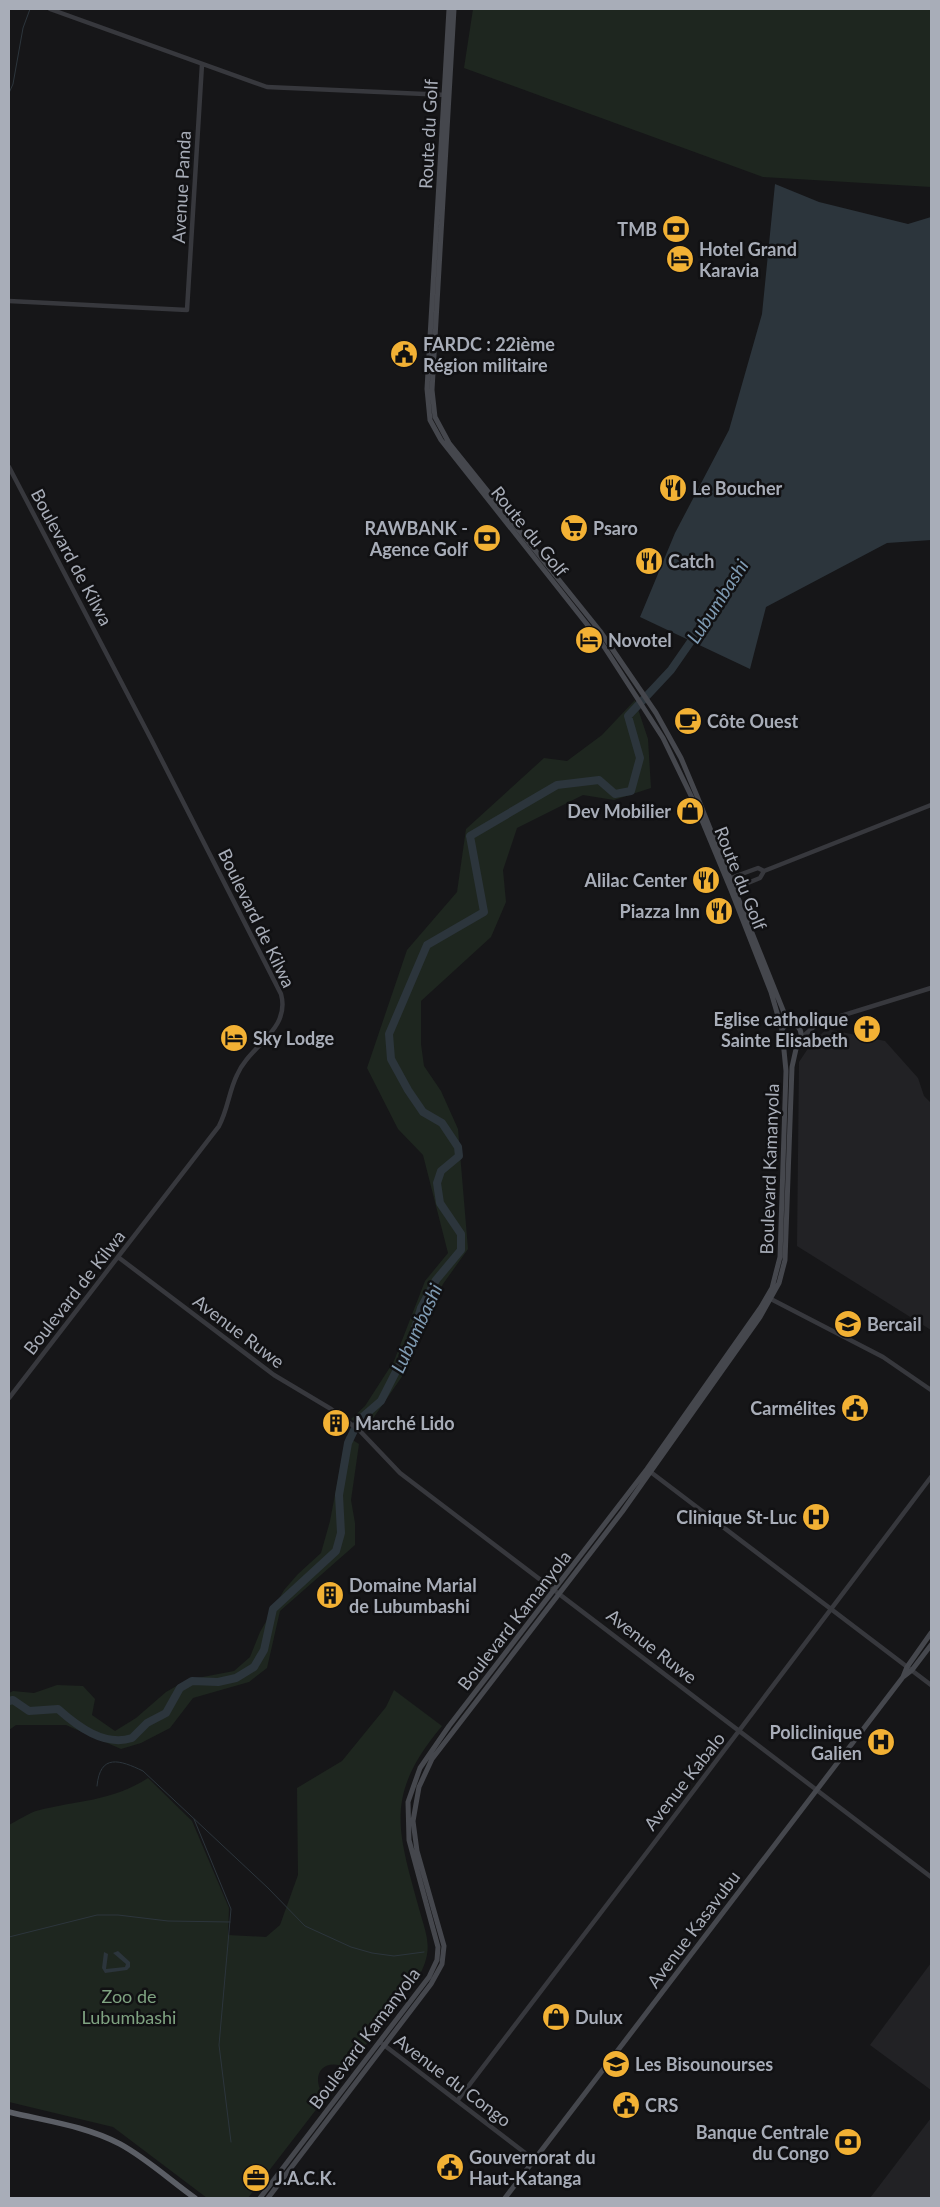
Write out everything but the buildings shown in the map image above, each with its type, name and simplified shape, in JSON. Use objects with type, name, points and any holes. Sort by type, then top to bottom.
[{"type":"highway","points":[[9,2112],[63,2125],[111,2140],[125,2147],[195,2198]]},
{"type":"main road","name":"Route du Golf","points":[[450,9],[427,390],[428,412],[441,440],[523,538],[599,639],[637,695],[679,767],[729,878],[771,992],[782,1030]]},
{"type":"main road","points":[[446,95],[454,9]]},
{"type":"main road","points":[[523,538],[600,631],[647,698],[681,758],[729,878]]},
{"type":"main road","points":[[733,889],[789,1025]]},
{"type":"main road","points":[[789,1025],[796,1026],[800,1032],[799,1040],[792,1044],[783,1040],[782,1030],[789,1025]]},
{"type":"main road","name":"Boulevard Kamanyola","points":[[783,1040],[786,1060],[788,1131]]},
{"type":"main road","name":"Boulevard Kamanyola","points":[[268,2198],[382,2044],[429,1976],[438,1957],[437,1942],[408,1840],[408,1802],[416,1777],[449,1726],[557,1591],[666,1447],[769,1298],[777,1274],[780,1257],[792,1060],[799,1040]]},
{"type":"main road","name":"Avenue Kasavubu","points":[[903,1677],[907,1666],[931,1633]]},
{"type":"main road","name":"Avenue Kasavubu","points":[[504,2198],[903,1677],[912,1670],[931,1645]]},
{"type":"main road","name":"Boulevard Kamanyola","points":[[260,2198],[382,2044]]},
{"type":"street","points":[[50,9],[274,89],[446,95]]},
{"type":"street","name":"Avenue Panda","points":[[9,301],[187,310],[202,64]]},
{"type":"street","name":"Boulevard de Kilwa","points":[[9,468],[165,766],[281,994],[283,1003],[279,1022],[244,1063],[236,1076],[227,1110],[220,1126],[9,1398]]},
{"type":"street","points":[[729,878],[756,868],[764,870],[931,805]]},
{"type":"street","points":[[733,889],[760,878],[764,870]]},
{"type":"street","points":[[796,1026],[818,1023],[931,988]]},
{"type":"street","points":[[799,1040],[818,1023]]},
{"type":"street","name":"Avenue Ruwe","points":[[118,1257],[274,1375],[360,1431],[400,1472],[665,1673],[739,1733],[931,1877]]},
{"type":"street","points":[[769,1298],[883,1356],[931,1390]]},
{"type":"street","points":[[649,1470],[931,1685]]},
{"type":"street","name":"Avenue Kabalo","points":[[457,2101],[739,1733],[784,1670],[833,1610],[931,1476]]},
{"type":"street","name":"Avenue du Congo","points":[[382,2044],[533,2159]]},
{"type":"shaded area","points":[[827,1029],[885,1041],[918,1078],[924,1096],[931,1103],[931,1330],[797,1246],[799,1062],[813,1041]]},
{"type":"shaded area","points":[[931,1963],[931,2090],[870,2045]]},
{"type":"shaded area","points":[[931,2118],[931,2198],[870,2198]]},
{"type":"green space","points":[[473,9],[931,9],[931,187],[763,177],[464,68]]},
{"type":"green space","points":[[635,700],[648,739],[651,788],[614,800],[583,795],[517,828],[503,870],[506,902],[491,937],[421,1001],[421,1044],[424,1066],[441,1091],[458,1129],[468,1249],[443,1284],[424,1325],[410,1365],[365,1430],[351,1419],[365,1406],[394,1361],[425,1281],[448,1253],[423,1155],[398,1129],[367,1068],[407,950],[457,892],[466,829],[544,758],[567,761],[602,735]]},
{"type":"green space","points":[[346,1436],[359,1444],[351,1500],[355,1523],[355,1545],[280,1611],[267,1668],[249,1682],[193,1698],[170,1728],[141,1743],[121,1749],[66,1725],[16,1725],[9,1730],[9,1693],[13,1691],[34,1693],[57,1685],[83,1686],[95,1699],[92,1715],[115,1731],[136,1718],[166,1692],[187,1680],[234,1671],[250,1657],[260,1632],[284,1590],[321,1553],[330,1521]]},
{"type":"green space","name":"Zoo de Lubumbashi","points":[[394,1690],[442,1726],[423,1751],[411,1773],[403,1794],[401,1815],[406,1859],[427,1936],[428,1950],[424,1965],[420,1974],[348,2068],[331,2065],[325,2066],[321,2070],[318,2082],[325,2098],[248,2198],[207,2198],[113,2127],[9,2102],[9,1825],[36,1811],[121,1792],[148,1778],[192,1821],[229,1908],[228,1935],[266,1937],[280,1925],[298,1875],[297,1788],[342,1761],[386,1707]]},
{"type":"water","points":[[775,184],[819,202],[908,224],[931,217],[931,540],[887,543],[766,607],[750,669],[640,617],[675,533],[729,430],[762,314]]},
{"type":"water","points":[[118,1951],[130,1962],[130,1967],[127,1970],[105,1973],[102,1968],[104,1952],[108,1954],[106,1969],[125,1967],[126,1964],[113,1953]]},
{"type":"waterway","points":[[9,93],[13,84],[23,28],[30,9]]},
{"type":"waterway","name":"Lubumbashi","points":[[9,1701],[13,1700],[29,1711],[58,1709],[82,1728],[101,1737],[111,1740],[132,1738],[147,1723],[166,1713],[180,1688],[192,1681],[218,1682],[236,1678],[254,1667],[264,1650],[273,1609],[336,1551],[341,1533],[339,1495],[348,1443],[359,1420],[381,1401],[411,1342],[421,1308],[436,1280],[461,1250],[461,1234],[440,1203],[437,1183],[441,1171],[459,1156],[458,1147],[442,1123],[423,1112],[408,1090],[391,1059],[389,1034],[427,945],[484,912],[470,836],[557,785],[599,780],[615,794],[631,791],[640,758],[628,716],[671,670],[696,634]]},
{"type":"waterway","points":[[97,1786],[102,1768],[112,1762],[127,1764],[143,1771],[268,1888],[305,1926],[351,1947],[372,1953],[394,1956],[424,1952]]},
{"type":"waterway","points":[[194,1819],[231,1909],[219,2045],[231,2142]]},
{"type":"waterway","points":[[9,1937],[97,1915],[118,1915],[168,1921],[230,1922]]},
{"type":"place","name":"TMB","points":[[676,229]]},
{"type":"place","name":"Hotel Grand Karavia","points":[[680,259]]},
{"type":"place","name":"FARDC : 22ième Région militaire","points":[[404,354]]},
{"type":"place","name":"Le Boucher","points":[[673,488]]},
{"type":"place","name":"Psaro","points":[[574,528]]},
{"type":"place","name":"RAWBANK - Agence Golf","points":[[487,538]]},
{"type":"place","name":"Catch","points":[[649,561]]},
{"type":"place","name":"Novotel","points":[[589,640]]},
{"type":"place","name":"Côte Ouest","points":[[688,721]]},
{"type":"place","name":"Dev Mobilier","points":[[690,811]]},
{"type":"place","name":"Alilac Center","points":[[706,880]]},
{"type":"place","name":"Piazza Inn","points":[[719,911]]},
{"type":"place","name":"Eglise catholique Sainte Elisabeth","points":[[867,1029]]},
{"type":"place","name":"Sky Lodge","points":[[234,1038]]},
{"type":"place","name":"Bercail","points":[[848,1324]]},
{"type":"place","name":"Carmélites","points":[[855,1408]]},
{"type":"place","name":"Marché Lido","points":[[336,1423]]},
{"type":"place","name":"Clinique St-Luc","points":[[816,1517]]},
{"type":"place","name":"Domaine Marial de Lubumbashi","points":[[330,1595]]},
{"type":"place","name":"Policlinique Galien","points":[[881,1742]]},
{"type":"place","name":"Dulux","points":[[556,2017]]},
{"type":"place","name":"Les Bisounourses","points":[[616,2064]]},
{"type":"place","name":"CRS","points":[[626,2105]]},
{"type":"place","name":"Banque Centrale du Congo","points":[[848,2142]]},
{"type":"place","name":"Gouvernorat du Haut-Katanga","points":[[450,2167]]},
{"type":"place","name":"J.A.C.K.","points":[[256,2178]]}]
